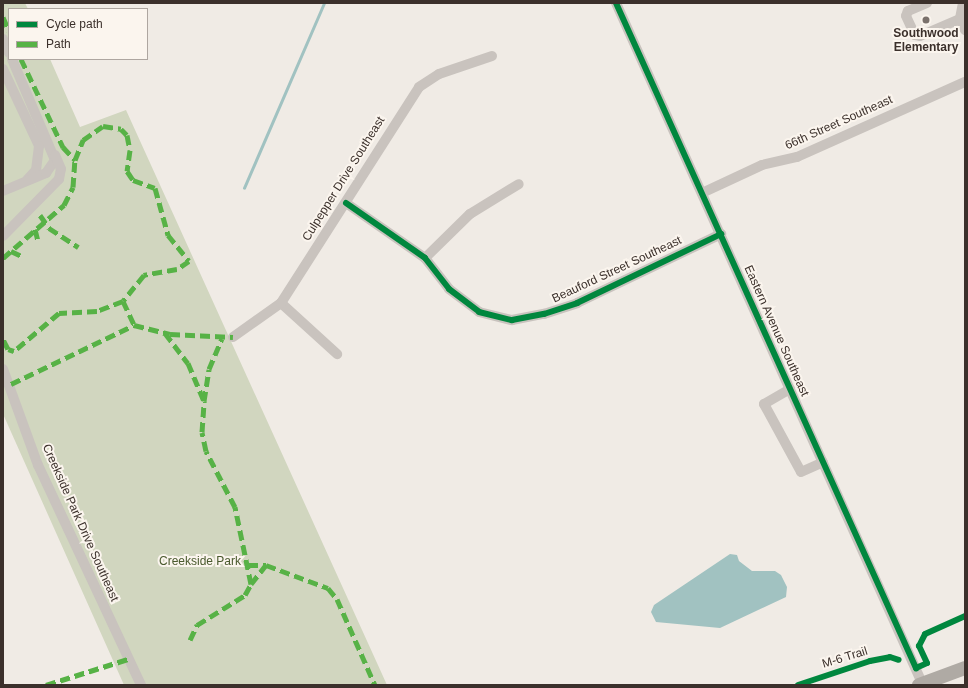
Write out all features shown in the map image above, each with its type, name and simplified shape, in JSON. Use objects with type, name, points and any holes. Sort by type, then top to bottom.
[{"type":"highway","points":[[919,685],[965,668]]},
{"type":"street","name":"Eastern Avenue Southeast","points":[[616,3],[923,685]]},
{"type":"street","points":[[927,3],[908,11],[906,16],[915,35],[920,36],[960,19]]},
{"type":"street","points":[[963,3],[960,19],[965,30]]},
{"type":"street","points":[[3,40],[8,51]]},
{"type":"street","name":"Culpepper Drive Southeast","points":[[233,337],[281,303],[419,87],[439,74],[492,56]]},
{"type":"street","points":[[3,236],[59,179],[61,169],[12,60]]},
{"type":"street","points":[[3,69],[39,146],[36,170],[27,180]]},
{"type":"street","name":"66th Street Southeast","points":[[702,193],[762,165],[798,157],[965,82]]},
{"type":"street","points":[[3,191],[46,173],[55,155]]},
{"type":"street","points":[[425,258],[470,214],[519,184]]},
{"type":"street","name":"Beauford Street Southeast","points":[[346,203],[425,258],[449,288],[479,312],[512,320],[544,314],[577,303],[721,234]]},
{"type":"street","points":[[281,303],[337,354]]},
{"type":"street","name":"Creekside Park Drive Southeast","points":[[3,370],[38,465],[141,685]]},
{"type":"street","points":[[790,389],[764,404],[802,472],[823,462]]},
{"type":"green space","name":"Creekside Park","points":[[3,3],[25,3],[28,8],[8,8],[8,60],[50,60],[80,127],[126,110],[387,685],[124,685],[3,414]]},
{"type":"water","points":[[730,554],[737,555],[739,561],[752,571],[775,571],[781,575],[787,587],[786,597],[720,628],[656,622],[651,612],[654,605]]},
{"type":"waterway","points":[[244,188],[324,3]]},
{"type":"marked path","points":[[3,17],[8,29]]},
{"type":"marked path","points":[[21,60],[63,147],[75,160]]},
{"type":"marked path","points":[[3,258],[64,205],[73,187],[75,160],[83,140],[103,126],[121,129],[127,135],[130,150],[127,171],[133,180],[155,188],[168,235],[189,261],[177,269],[144,275],[123,301],[97,311],[59,313],[14,351],[8,349],[3,339]]},
{"type":"marked path","points":[[40,215],[49,228],[78,247]]},
{"type":"marked path","points":[[35,229],[38,241]]},
{"type":"marked path","points":[[11,251],[24,257]]},
{"type":"marked path","points":[[123,301],[134,325],[170,334],[233,337]]},
{"type":"marked path","points":[[11,384],[134,325]]},
{"type":"marked path","points":[[165,333],[188,363],[204,401],[209,369],[222,339]]},
{"type":"marked path","points":[[190,640],[197,625],[245,595],[251,584],[235,507],[206,451],[202,432],[204,401]]},
{"type":"marked path","points":[[248,565],[266,565],[328,588],[337,599],[375,685]]},
{"type":"marked path","points":[[251,584],[266,565]]},
{"type":"marked path","points":[[46,685],[128,659]]},
{"type":"cycle path","points":[[616,3],[916,668],[927,663],[919,646],[925,634],[965,616]]},
{"type":"cycle path","points":[[346,203],[425,258],[449,289],[479,312],[512,320],[544,314],[577,303],[721,234]]},
{"type":"cycle path","name":"M-6 Trail","points":[[798,685],[870,661],[890,657],[899,660]]},
{"type":"place","name":"Southwood Elementary","points":[[926,20]]}]
